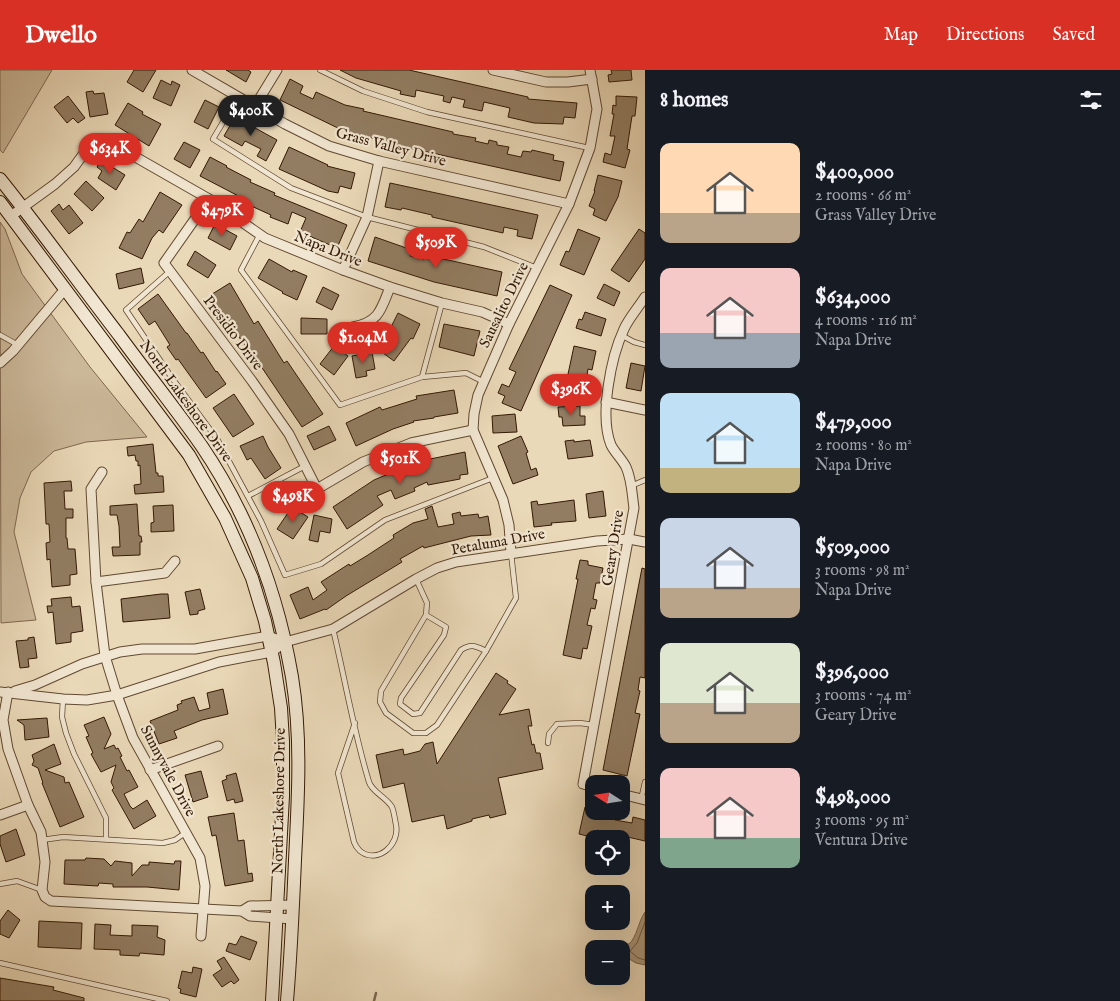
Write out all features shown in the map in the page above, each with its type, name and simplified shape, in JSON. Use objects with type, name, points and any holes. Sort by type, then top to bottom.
[{"type":"main road","name":"North Lakeshore Drive","points":[[0,179],[190,431],[219,474],[258,554],[285,642],[292,680],[298,743],[298,798],[287,1001]]},
{"type":"main road","name":"North Lakeshore Drive","points":[[0,202],[174,434],[226,518],[248,568],[272,652],[281,708],[284,750],[272,1001]]},
{"type":"main road","points":[[64,289],[77,279]]},
{"type":"street","name":"Grass Valley Drive","points":[[192,70],[329,146],[379,161],[569,204]]},
{"type":"street","points":[[255,106],[277,70]]},
{"type":"street","points":[[493,70],[546,82],[568,82],[591,75]]},
{"type":"street","name":"Sausalito Drive","points":[[511,553],[509,525],[503,500],[474,430],[478,395],[509,324],[569,204],[590,148],[597,109],[591,75]]},
{"type":"street","name":"Napa Drive","points":[[22,207],[56,184],[74,167],[90,145],[98,142],[110,143],[209,199],[260,234],[343,270],[390,287],[442,303],[482,312],[509,324]]},
{"type":"street","points":[[343,270],[367,218],[379,161]]},
{"type":"street","points":[[170,272],[164,263],[209,199]]},
{"type":"street","points":[[10,216],[22,207]]},
{"type":"street","name":"Presidio Drive","points":[[170,272],[289,434],[317,489],[363,462],[411,443],[474,430]]},
{"type":"street","points":[[352,327],[367,324],[380,310],[390,287]]},
{"type":"street","points":[[0,363],[18,345],[64,289]]},
{"type":"street","name":"Geary Drive","points":[[585,785],[583,784],[634,508],[626,467],[612,445],[606,425],[606,402],[618,344],[625,327],[645,297]]},
{"type":"street","points":[[606,402],[645,410]]},
{"type":"street","name":"Sunnyvale Drive","points":[[102,472],[91,489],[96,582],[105,656],[133,738],[200,858],[205,886],[201,936]]},
{"type":"street","name":"Petaluma Drive","points":[[4,692],[87,700],[117,695],[219,662],[272,652],[285,642],[333,629],[416,579],[437,568],[456,562],[597,541],[629,539],[645,542]]},
{"type":"street","points":[[96,582],[165,573],[175,561]]},
{"type":"street","points":[[285,642],[268,636],[195,649],[142,649],[105,656],[35,685],[4,692],[3,720],[4,750],[41,832],[45,862],[43,893],[52,901],[242,911],[250,916],[292,919]]},
{"type":"street","points":[[150,770],[218,746]]},
{"type":"street","points":[[630,796],[643,800]]},
{"type":"street","points":[[0,815],[28,805]]},
{"type":"street","points":[[242,911],[250,906],[293,905]]},
{"type":"lane","points":[[320,70],[363,91],[427,112],[590,148]]},
{"type":"lane","points":[[238,97],[214,140],[291,188],[367,218],[484,246],[537,268]]},
{"type":"lane","points":[[260,234],[241,270],[340,405],[422,377],[466,373],[484,382]]},
{"type":"lane","points":[[170,272],[126,310],[172,378],[217,439],[261,521],[285,575],[321,564],[386,520],[493,478]]},
{"type":"lane","points":[[422,377],[442,303]]},
{"type":"lane","points":[[0,335],[18,345]]},
{"type":"lane","points":[[621,336],[645,345]]},
{"type":"lane","points":[[248,496],[305,466]]},
{"type":"lane","points":[[631,486],[645,480]]},
{"type":"lane","points":[[416,579],[427,603],[426,615],[381,691],[380,702],[386,713],[414,733],[426,733],[437,725],[486,651],[516,598],[511,553]]},
{"type":"lane","points":[[426,615],[446,627],[444,635],[402,698],[400,704],[413,714],[420,713],[461,650],[467,646],[475,645],[486,651]]},
{"type":"lane","points":[[333,629],[370,785],[392,806],[397,827],[396,838],[391,847],[382,854],[368,855],[360,851],[354,842],[338,774],[355,723]]},
{"type":"lane","points":[[63,699],[62,717],[66,733],[74,754],[106,818],[106,839]]},
{"type":"lane","points":[[548,743],[549,734],[557,724],[580,723],[594,725]]},
{"type":"lane","points":[[643,800],[645,782]]},
{"type":"lane","points":[[42,840],[63,836],[163,843],[174,840],[186,833]]},
{"type":"lane","points":[[0,884],[17,881],[43,893]]},
{"type":"lane","points":[[0,963],[168,1001]]},
{"type":"shaded area","points":[[0,70],[52,70],[3,153],[0,150]]},
{"type":"shaded area","points":[[0,222],[5,229],[22,274],[90,367],[147,437],[86,442],[54,451],[31,472],[20,498],[14,532],[36,620],[1,623]]},
{"type":"water","points":[[645,912],[645,965],[630,959],[630,943]]},
{"type":"building","points":[[134,70],[156,70],[143,92],[127,82]]},
{"type":"building","points":[[226,70],[248,70],[251,72],[246,82]]},
{"type":"building","points":[[340,70],[409,70],[528,97],[528,99],[577,103],[575,118],[564,117],[563,124],[534,123],[508,117],[510,108],[484,102],[482,111],[463,107],[465,100],[452,97],[450,103],[443,101],[444,96],[416,90],[415,97],[400,94],[401,91],[356,78]]},
{"type":"building","points":[[611,70],[631,70],[632,80],[609,82],[608,75],[612,74]]},
{"type":"building","points":[[290,79],[303,86],[300,93],[313,99],[316,92],[345,105],[364,109],[363,111],[476,138],[475,141],[488,144],[489,140],[497,142],[497,145],[509,147],[507,154],[521,157],[523,151],[531,152],[532,150],[554,155],[553,160],[564,162],[560,181],[409,148],[342,130],[280,100]]},
{"type":"building","points":[[161,80],[171,85],[172,81],[180,85],[171,106],[153,98]]},
{"type":"building","points":[[93,91],[94,94],[104,93],[108,114],[90,117],[86,92]]},
{"type":"building","points":[[68,96],[85,118],[78,123],[73,118],[67,123],[54,107]]},
{"type":"building","points":[[616,96],[637,97],[635,116],[632,116],[627,149],[630,150],[625,168],[603,162],[605,153],[611,155],[615,136],[610,136],[614,114],[612,114],[613,105],[616,106]]},
{"type":"building","points":[[205,100],[219,107],[208,129],[194,122]]},
{"type":"building","points":[[128,103],[143,112],[142,114],[161,124],[149,146],[115,125]]},
{"type":"building","points":[[235,117],[277,140],[266,161],[257,156],[261,149],[245,141],[242,146],[224,136]]},
{"type":"building","points":[[184,142],[200,150],[190,168],[174,159]]},
{"type":"building","points":[[289,147],[327,166],[355,173],[351,189],[340,186],[338,193],[328,191],[279,169]]},
{"type":"building","points":[[210,157],[251,180],[250,182],[275,193],[274,195],[347,225],[337,248],[300,232],[306,218],[292,212],[288,224],[270,217],[271,215],[249,205],[250,202],[200,176]]},
{"type":"building","points":[[101,160],[125,175],[116,190],[98,178],[102,171],[97,167]]},
{"type":"building","points":[[598,175],[622,181],[618,197],[606,221],[593,215],[595,209],[589,206],[595,191]]},
{"type":"building","points":[[86,181],[104,198],[92,211],[74,194]]},
{"type":"building","points":[[390,183],[538,215],[532,239],[517,236],[518,230],[504,227],[503,233],[432,217],[432,215],[402,208],[401,210],[385,207]]},
{"type":"building","points":[[160,192],[182,205],[163,233],[159,230],[152,238],[142,259],[119,248],[127,232],[130,233],[139,219],[143,222]]},
{"type":"building","points":[[59,204],[63,210],[69,205],[83,223],[69,234],[51,211]]},
{"type":"building","points":[[215,224],[237,236],[230,250],[208,238]]},
{"type":"building","points":[[578,229],[600,238],[584,275],[560,265],[566,251],[569,252]]},
{"type":"building","points":[[639,229],[645,233],[645,259],[629,282],[611,270]]},
{"type":"building","points":[[375,237],[412,250],[410,256],[424,259],[425,255],[502,272],[497,296],[434,282],[368,261]]},
{"type":"building","points":[[195,251],[216,265],[208,278],[187,265]]},
{"type":"building","points":[[269,259],[292,272],[293,270],[307,276],[297,300],[258,278]]},
{"type":"building","points":[[141,268],[144,283],[119,289],[116,274]]},
{"type":"building","points":[[230,283],[254,324],[258,321],[284,363],[287,361],[323,414],[302,427],[248,347],[209,296]]},
{"type":"building","points":[[604,284],[620,292],[614,306],[597,298]]},
{"type":"building","points":[[550,285],[572,295],[521,411],[502,403],[505,396],[498,393],[502,384],[509,387],[516,372],[509,369]]},
{"type":"building","points":[[323,287],[339,295],[332,310],[316,302]]},
{"type":"building","points":[[158,294],[226,384],[206,398],[167,347],[170,345],[155,321],[149,325],[138,309]]},
{"type":"building","points":[[585,312],[606,319],[601,336],[576,328],[579,319],[582,320]]},
{"type":"building","points":[[398,313],[420,324],[413,339],[411,338],[394,361],[376,348],[388,333]]},
{"type":"building","points":[[301,318],[327,319],[327,334],[301,334]]},
{"type":"building","points":[[444,324],[480,331],[474,356],[439,347]]},
{"type":"building","points":[[334,346],[348,356],[334,375],[320,364]]},
{"type":"building","points":[[574,346],[596,351],[592,370],[588,369],[585,387],[589,388],[587,398],[564,393]]},
{"type":"building","points":[[372,352],[375,369],[366,371],[367,376],[356,378],[352,356]]},
{"type":"building","points":[[631,363],[645,366],[641,391],[626,388]]},
{"type":"building","points":[[454,390],[458,413],[413,421],[356,446],[346,423],[380,407],[382,410],[417,399],[416,396]]},
{"type":"building","points":[[234,394],[254,424],[233,437],[213,408]]},
{"type":"building","points":[[580,406],[580,416],[585,416],[585,425],[563,426],[562,417],[559,417],[558,407]]},
{"type":"building","points":[[515,414],[517,432],[493,433],[492,416]]},
{"type":"building","points":[[329,426],[336,440],[314,450],[307,436]]},
{"type":"building","points":[[263,436],[281,468],[265,479],[251,458],[247,460],[240,446]]},
{"type":"building","points":[[521,436],[528,452],[526,453],[531,470],[536,468],[538,475],[513,484],[498,446]]},
{"type":"building","points":[[574,440],[574,442],[590,440],[593,456],[568,459],[565,441]]},
{"type":"building","points":[[153,444],[156,473],[158,473],[158,476],[163,476],[164,492],[135,494],[134,485],[141,484],[140,465],[138,466],[135,455],[128,456],[127,447]]},
{"type":"building","points":[[465,452],[468,474],[460,475],[460,479],[428,485],[427,482],[414,488],[415,491],[395,499],[391,490],[377,496],[383,505],[347,529],[333,507],[374,480],[393,472],[420,461]]},
{"type":"building","points":[[71,481],[72,491],[64,491],[65,509],[73,509],[73,518],[66,518],[66,538],[68,549],[75,549],[77,574],[70,575],[70,585],[52,587],[50,559],[47,560],[46,543],[50,542],[49,524],[46,524],[44,483]]},
{"type":"building","points":[[287,486],[295,499],[274,512],[266,499]]},
{"type":"building","points":[[603,491],[606,516],[589,518],[586,494]]},
{"type":"building","points":[[574,500],[576,521],[551,523],[552,525],[534,527],[531,502],[537,501],[538,505]]},
{"type":"building","points":[[137,504],[139,536],[141,536],[142,542],[140,542],[140,555],[113,556],[112,547],[120,547],[119,526],[117,515],[110,515],[110,506]]},
{"type":"building","points":[[173,505],[174,531],[151,532],[151,523],[154,522],[153,506]]},
{"type":"building","points":[[432,506],[438,527],[454,524],[452,514],[460,512],[461,516],[478,514],[479,518],[488,516],[491,535],[471,536],[424,548],[423,546],[400,559],[402,562],[326,610],[300,619],[290,595],[308,587],[313,600],[327,590],[321,582],[349,564],[350,566],[368,555],[394,538],[393,535],[413,523],[428,519],[425,509]]},
{"type":"building","points":[[292,507],[308,517],[293,539],[277,529]]},
{"type":"building","points":[[314,515],[332,519],[330,533],[320,531],[318,542],[309,540]]},
{"type":"building","points":[[580,560],[588,561],[588,565],[603,568],[600,583],[596,583],[593,599],[597,600],[595,609],[591,608],[587,625],[592,626],[587,649],[583,648],[581,659],[563,655]]},
{"type":"building","points":[[642,568],[645,569],[645,678],[640,677],[638,690],[640,691],[635,713],[640,714],[627,775],[603,770]]},
{"type":"building","points":[[200,589],[205,609],[198,611],[198,614],[190,615],[185,592]]},
{"type":"building","points":[[168,594],[170,618],[123,622],[121,599]]},
{"type":"building","points":[[71,597],[72,607],[80,606],[83,631],[71,633],[71,642],[56,644],[53,612],[48,613],[47,606],[52,606],[51,599]]},
{"type":"building","points":[[34,637],[37,658],[28,659],[29,667],[20,668],[16,641],[28,640],[28,638]]},
{"type":"building","points":[[496,673],[516,689],[499,715],[529,709],[532,726],[528,726],[532,745],[534,744],[536,753],[540,753],[543,769],[498,778],[506,814],[490,818],[489,815],[472,819],[472,821],[447,829],[444,815],[412,822],[404,783],[383,788],[376,755],[403,749],[404,755],[420,751],[425,744],[433,742],[437,764]]},
{"type":"building","points":[[223,689],[228,714],[202,720],[174,731],[177,738],[159,744],[150,721],[178,710],[177,705],[182,703],[181,701],[194,697],[199,711],[210,708],[207,693]]},
{"type":"building","points":[[104,717],[111,734],[104,749],[114,745],[116,749],[118,748],[127,771],[129,770],[138,787],[124,794],[130,806],[133,809],[147,800],[156,816],[134,829],[112,790],[114,788],[111,782],[116,765],[101,772],[91,754],[93,753],[86,737],[89,736],[84,725]]},
{"type":"building","points":[[47,718],[49,737],[25,740],[24,725],[17,720]]},
{"type":"building","points":[[54,744],[61,764],[45,770],[64,777],[65,783],[69,782],[84,817],[60,827],[38,768],[32,765],[34,761],[32,755]]},
{"type":"building","points":[[201,771],[208,797],[193,802],[185,775]]},
{"type":"building","points":[[236,773],[243,801],[235,803],[234,799],[227,801],[222,781],[227,779],[226,776]]},
{"type":"building","points":[[585,807],[585,820],[615,820],[632,823],[633,817],[645,820],[645,841],[630,838],[630,830],[585,830],[585,836],[579,834]]},
{"type":"building","points":[[234,813],[238,841],[244,840],[248,874],[252,873],[253,881],[225,886],[216,835],[212,836],[208,817]]},
{"type":"building","points":[[16,829],[25,855],[6,862],[0,844],[0,836]]},
{"type":"building","points":[[86,858],[104,859],[111,866],[115,861],[132,863],[132,876],[142,865],[149,865],[149,862],[174,864],[175,861],[181,861],[179,890],[147,887],[113,887],[113,884],[99,883],[98,886],[64,884],[65,860],[85,860]]},
{"type":"building","points":[[8,910],[20,920],[9,938],[0,934],[0,921]]},
{"type":"building","points":[[39,921],[82,923],[81,949],[38,947]]},
{"type":"building","points":[[95,924],[111,925],[110,935],[132,936],[132,925],[158,926],[157,937],[165,940],[164,955],[140,953],[139,956],[120,955],[120,950],[94,949]]},
{"type":"building","points":[[241,936],[257,942],[250,960],[226,951],[229,943],[236,945]]},
{"type":"building","points":[[224,957],[239,980],[234,984],[231,981],[222,987],[213,975],[222,969],[217,961]]},
{"type":"building","points":[[193,967],[202,969],[196,997],[180,993],[181,989],[178,988],[182,971],[192,973]]},
{"type":"building","points":[[0,978],[54,987],[53,990],[84,998],[84,1001],[0,1001]]},
{"type":"waterway","points":[[374,1001],[376,993]]}]
